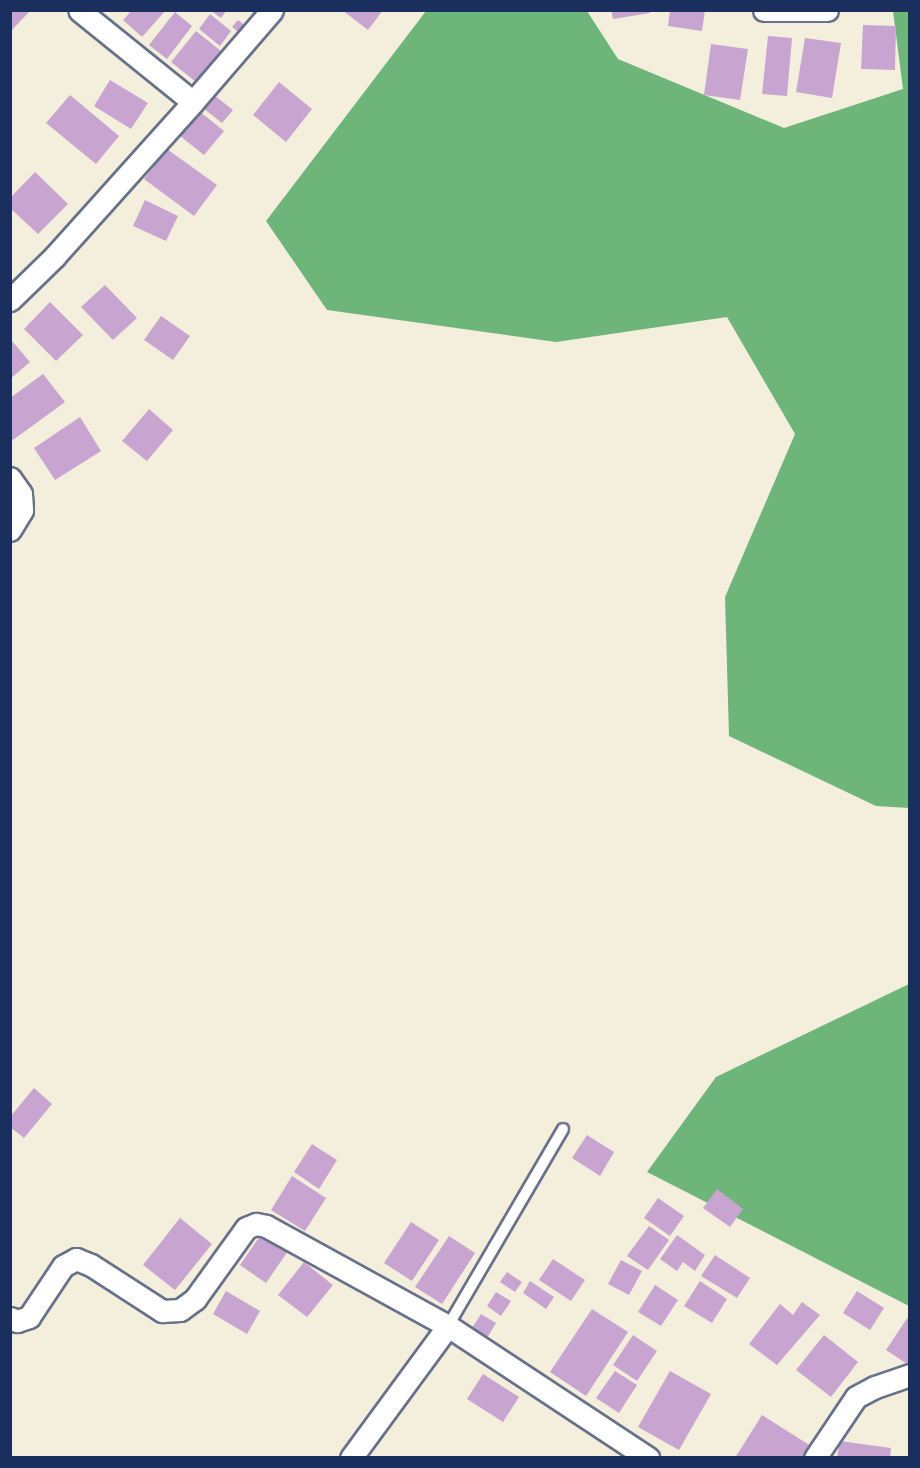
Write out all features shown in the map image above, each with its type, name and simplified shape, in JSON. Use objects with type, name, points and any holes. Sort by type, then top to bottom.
[{"type":"street","points":[[79,10],[193,102]]},
{"type":"street","points":[[10,300],[54,257],[272,10]]},
{"type":"street","points":[[764,10],[827,10]]},
{"type":"street","points":[[10,478],[21,495],[22,510],[10,530]]},
{"type":"street","points":[[10,1318],[17,1321],[29,1317],[63,1266],[76,1259],[91,1265],[162,1311],[180,1310],[195,1299],[246,1228],[256,1224],[266,1226],[448,1326],[648,1458]]},
{"type":"street","points":[[351,1458],[448,1326]]},
{"type":"street","points":[[814,1458],[856,1397],[875,1387],[909,1375]]},
{"type":"lane","points":[[448,1326],[563,1129]]},
{"type":"green space","points":[[426,11],[587,11],[618,59],[784,128],[903,89],[893,11],[909,11],[909,808],[876,806],[729,736],[725,597],[795,434],[727,317],[556,342],[327,310],[266,221]]},
{"type":"green space","points":[[909,984],[909,1306],[647,1172],[716,1077]]},
{"type":"building","points":[[10,10],[29,12],[10,32]]},
{"type":"building","points":[[132,10],[166,10],[142,37],[123,20]]},
{"type":"building","points":[[210,10],[227,10],[221,18]]},
{"type":"building","points":[[342,10],[383,10],[368,30]]},
{"type":"building","points":[[611,10],[650,10],[650,13],[613,19]]},
{"type":"building","points":[[670,10],[705,10],[702,31],[668,26]]},
{"type":"building","points":[[175,12],[192,26],[167,59],[149,45]]},
{"type":"building","points":[[210,14],[231,31],[220,46],[199,29]]},
{"type":"building","points":[[238,20],[247,27],[241,34],[232,27]]},
{"type":"building","points":[[863,25],[896,26],[895,70],[861,69]]},
{"type":"building","points":[[196,31],[221,51],[196,82],[171,62]]},
{"type":"building","points":[[768,36],[792,38],[787,96],[762,94]]},
{"type":"building","points":[[805,38],[841,43],[832,98],[796,92]]},
{"type":"building","points":[[711,44],[748,49],[740,100],[704,95]]},
{"type":"building","points":[[110,80],[148,103],[131,129],[94,106]]},
{"type":"building","points":[[279,82],[312,109],[286,142],[253,115]]},
{"type":"building","points":[[70,95],[119,136],[96,164],[46,123]]},
{"type":"building","points":[[214,95],[233,110],[222,123],[203,108]]},
{"type":"building","points":[[199,111],[224,131],[204,155],[180,136]]},
{"type":"building","points":[[167,149],[217,185],[194,216],[144,179]]},
{"type":"building","points":[[35,172],[68,204],[38,234],[10,208],[10,198]]},
{"type":"building","points":[[145,200],[178,216],[166,241],[133,226]]},
{"type":"building","points":[[105,285],[137,318],[113,340],[81,307]]},
{"type":"building","points":[[50,302],[83,335],[56,361],[24,329]]},
{"type":"building","points":[[161,316],[190,336],[173,360],[144,340]]},
{"type":"building","points":[[12,341],[30,362],[10,379],[10,342]]},
{"type":"building","points":[[43,374],[65,402],[13,440],[10,437],[10,398]]},
{"type":"building","points":[[149,409],[173,430],[147,461],[122,441]]},
{"type":"building","points":[[80,417],[101,451],[55,480],[34,448]]},
{"type":"building","points":[[34,1088],[52,1104],[24,1138],[10,1127],[10,1117]]},
{"type":"building","points":[[587,1135],[614,1152],[600,1176],[572,1158]]},
{"type":"building","points":[[312,1144],[337,1160],[319,1189],[294,1172]]},
{"type":"building","points":[[292,1176],[326,1198],[305,1231],[271,1210]]},
{"type":"building","points":[[717,1189],[743,1209],[730,1227],[703,1208]]},
{"type":"building","points":[[658,1198],[684,1216],[670,1236],[644,1218]]},
{"type":"building","points":[[180,1218],[212,1244],[175,1290],[143,1265]]},
{"type":"building","points":[[411,1222],[439,1240],[412,1281],[384,1263]]},
{"type":"building","points":[[649,1226],[669,1240],[648,1270],[627,1256]]},
{"type":"building","points":[[262,1233],[288,1251],[266,1283],[240,1265]]},
{"type":"building","points":[[677,1235],[705,1255],[695,1271],[683,1262],[677,1271],[660,1259]]},
{"type":"building","points":[[449,1236],[475,1253],[442,1304],[415,1287]]},
{"type":"building","points":[[715,1255],[750,1278],[737,1298],[701,1276]]},
{"type":"building","points":[[553,1259],[585,1280],[571,1301],[539,1280]]},
{"type":"building","points":[[621,1260],[642,1271],[629,1295],[608,1284]]},
{"type":"building","points":[[304,1262],[333,1285],[307,1317],[278,1295]]},
{"type":"building","points":[[507,1272],[522,1282],[515,1292],[500,1282]]},
{"type":"building","points":[[530,1281],[554,1297],[546,1309],[523,1293]]},
{"type":"building","points":[[700,1281],[727,1299],[712,1323],[684,1306]]},
{"type":"building","points":[[655,1285],[678,1300],[661,1326],[638,1312]]},
{"type":"building","points":[[226,1291],[260,1311],[247,1334],[213,1314]]},
{"type":"building","points":[[857,1291],[884,1308],[870,1330],[843,1313]]},
{"type":"building","points":[[496,1292],[511,1301],[501,1316],[487,1306]]},
{"type":"building","points":[[802,1302],[820,1315],[777,1365],[749,1344],[780,1304],[793,1315]]},
{"type":"building","points":[[592,1309],[628,1332],[586,1396],[550,1372]]},
{"type":"building","points":[[481,1314],[496,1323],[487,1338],[472,1328]]},
{"type":"building","points":[[910,1314],[910,1366],[886,1350]]},
{"type":"building","points":[[633,1335],[657,1351],[637,1381],[613,1365]]},
{"type":"building","points":[[824,1335],[858,1362],[831,1397],[796,1370]]},
{"type":"building","points":[[615,1371],[637,1385],[619,1413],[596,1398]]},
{"type":"building","points":[[670,1371],[711,1394],[679,1450],[638,1427]]},
{"type":"building","points":[[483,1374],[519,1397],[503,1422],[467,1399]]},
{"type":"building","points":[[762,1415],[814,1448],[807,1458],[735,1458]]},
{"type":"building","points":[[840,1441],[891,1448],[890,1458],[837,1458]]}]
